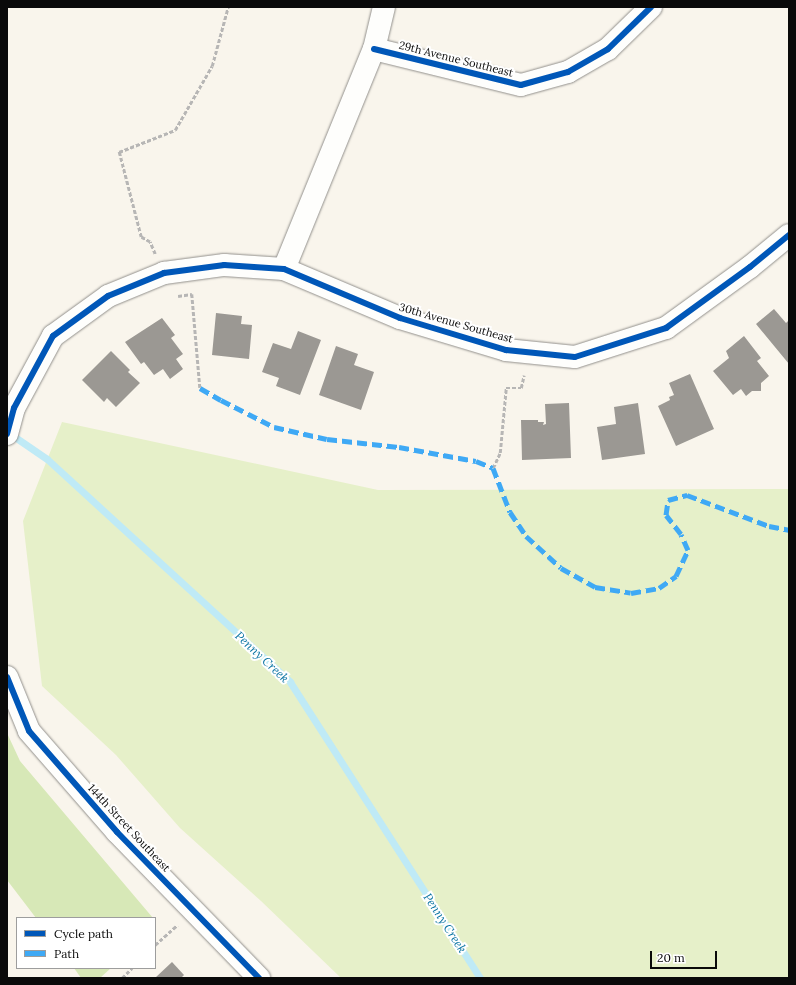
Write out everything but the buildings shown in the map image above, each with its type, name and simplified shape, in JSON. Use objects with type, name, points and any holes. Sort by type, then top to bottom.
[{"type":"street","points":[[7,434],[14,408],[53,336],[108,296],[164,273],[224,265],[284,268],[374,49],[384,7]]},
{"type":"street","name":"29th Avenue Southeast","points":[[374,49],[520,85],[568,72],[608,49],[652,7]]},
{"type":"street","name":"30th Avenue Southeast","points":[[284,268],[400,318],[506,350],[575,357],[666,328],[750,266],[789,235]]},
{"type":"street","name":"144th Street Southeast","points":[[7,677],[29,731],[117,832],[259,978]]},
{"type":"path","points":[[119,152],[175,130],[212,66],[228,7]]},
{"type":"path","points":[[493,468],[500,453],[506,388],[522,388],[529,352]]},
{"type":"path","points":[[156,944],[194,910]]},
{"type":"path","points":[[122,978],[131,969]]},
{"type":"green space","points":[[62,422],[378,490],[789,489],[789,978],[341,978],[261,901],[180,828],[116,755],[42,686],[23,521]]},
{"type":"green space","points":[[7,733],[20,761],[152,917],[35,917],[7,880]]},
{"type":"green space","points":[[75,969],[110,969],[100,978],[81,978]]},
{"type":"waterway","name":"Penny Creek","points":[[9,433],[47,459],[290,682],[480,978]]},
{"type":"marked path","points":[[200,388],[274,427],[327,439],[399,447],[476,461],[493,468],[510,512],[526,536],[561,568],[595,587],[631,593],[659,588],[676,576],[688,550],[681,534],[666,515],[668,500],[687,495],[769,526],[789,530]]},
{"type":"cycle path","points":[[374,49],[521,85],[568,72],[608,49],[651,7]]},
{"type":"cycle path","points":[[7,434],[14,408],[53,336],[108,296],[164,273],[224,265],[284,269],[400,318],[506,350],[575,357],[666,328],[750,267],[789,235]]},
{"type":"cycle path","points":[[7,677],[29,731],[117,832],[259,978]]}]
